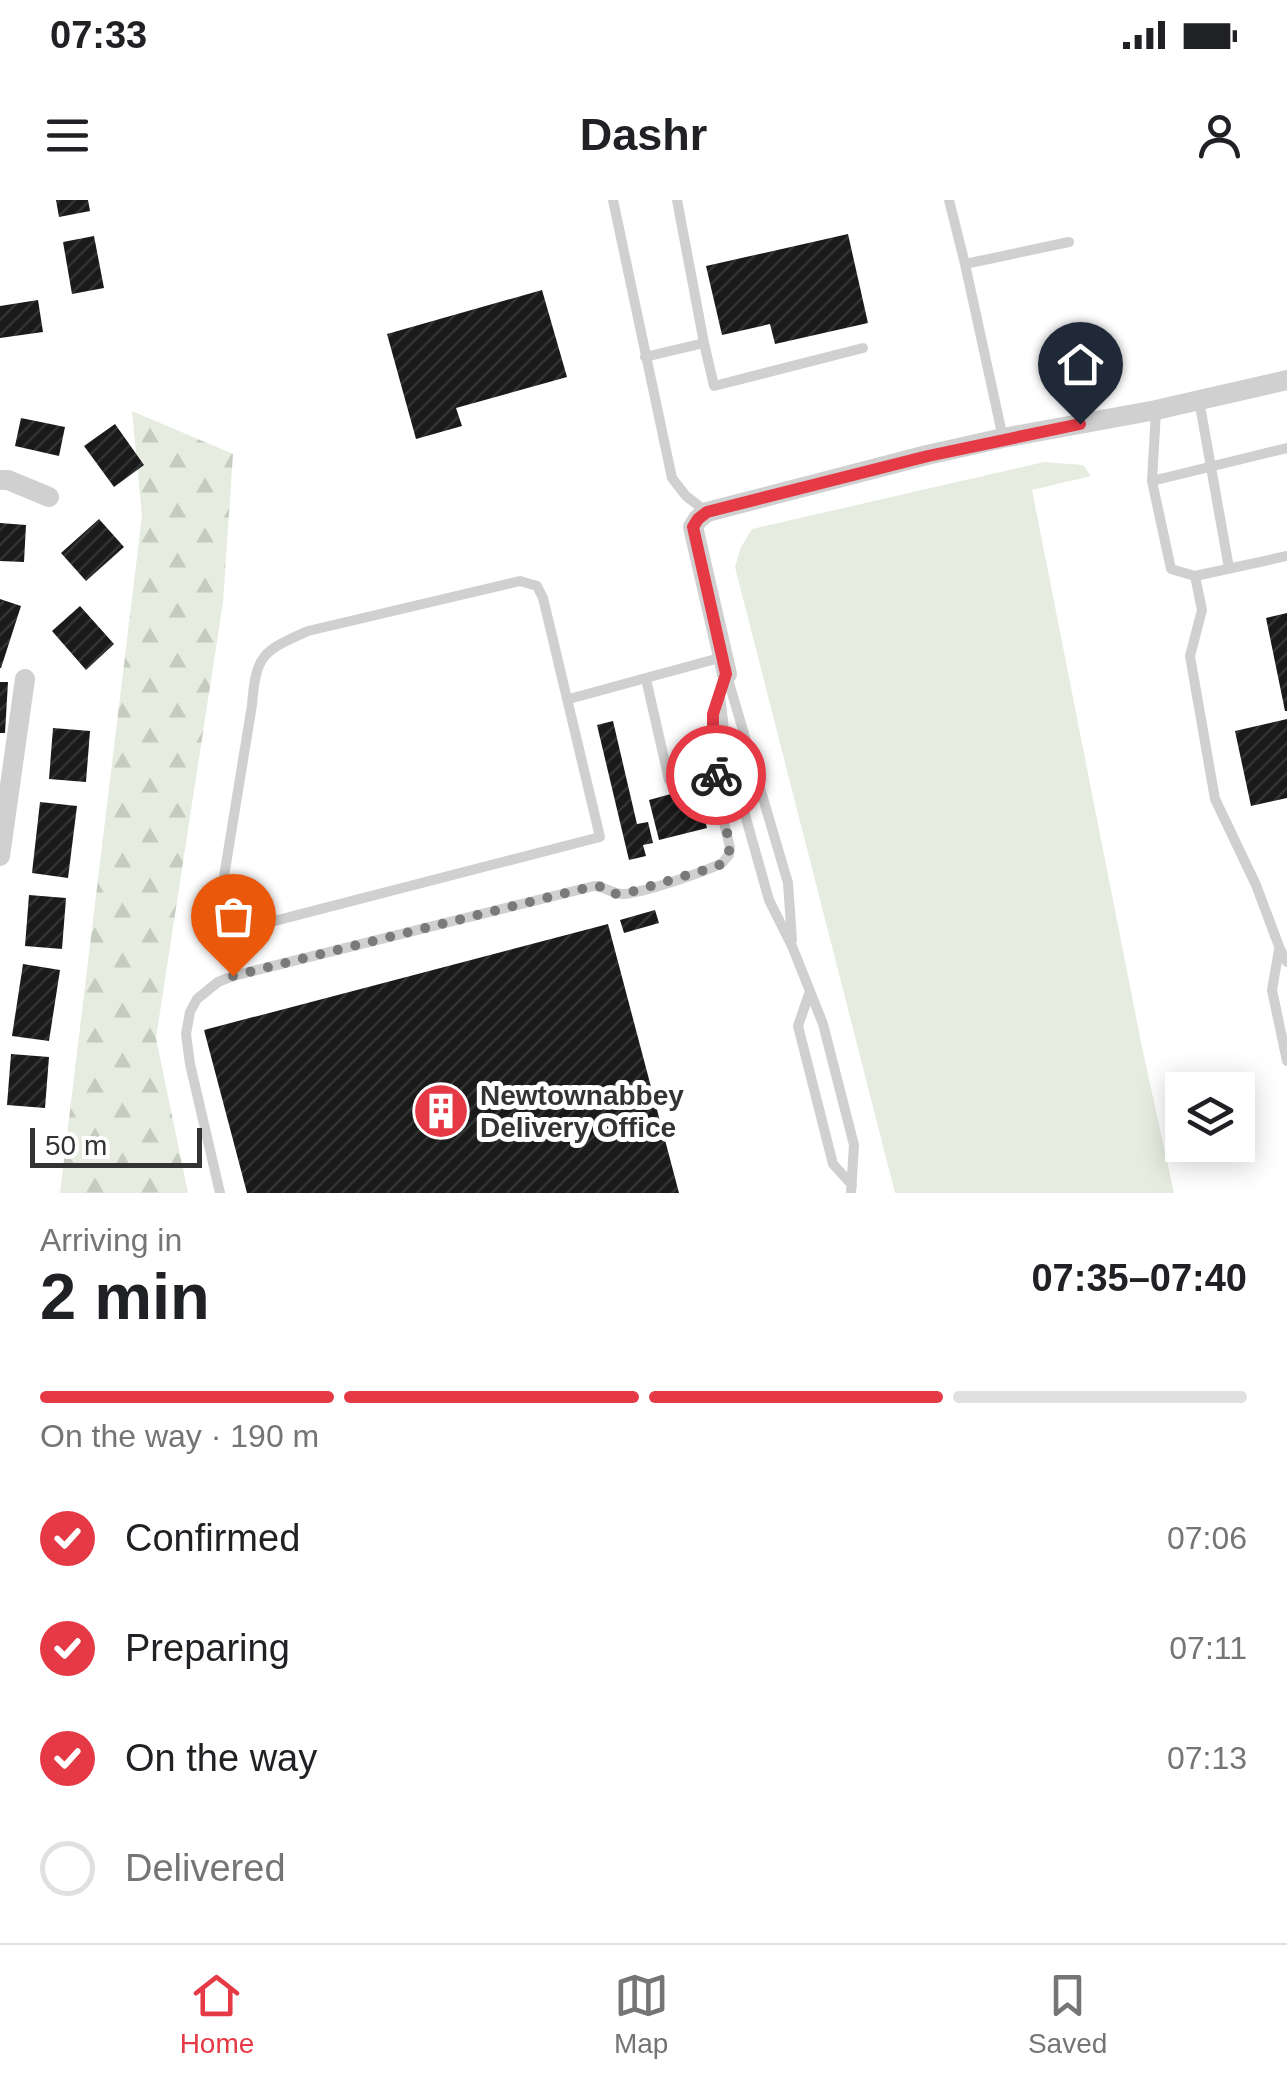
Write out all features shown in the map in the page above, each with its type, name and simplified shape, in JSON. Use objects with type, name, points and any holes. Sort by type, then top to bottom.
[{"type":"street","points":[[723,676],[693,527],[707,512],[1004,438],[1156,410],[1287,380]]},
{"type":"street","points":[[0,480],[50,496]]},
{"type":"street","points":[[0,856],[25,679]]},
{"type":"lane","points":[[613,200],[672,478],[686,496],[707,512]]},
{"type":"lane","points":[[677,200],[714,386],[863,348]]},
{"type":"lane","points":[[949,200],[1004,438]]},
{"type":"lane","points":[[965,264],[1068,242]]},
{"type":"lane","points":[[645,357],[704,343]]},
{"type":"lane","points":[[1199,400],[1229,568]]},
{"type":"lane","points":[[1156,410],[1152,480],[1171,569],[1195,576],[1287,556]]},
{"type":"lane","points":[[1152,480],[1287,448]]},
{"type":"lane","points":[[1195,576],[1202,610],[1190,656],[1214,799],[1256,885],[1287,962]]},
{"type":"lane","points":[[520,581],[537,586],[544,598],[569,700],[600,836],[251,927],[232,925],[222,916],[220,901],[254,676],[263,656],[276,645],[308,631],[520,581]]},
{"type":"lane","points":[[569,700],[646,678],[723,676]]},
{"type":"lane","points":[[723,676],[788,883],[792,946]]},
{"type":"lane","points":[[723,676],[726,746],[770,900],[823,1024],[854,1145],[851,1189]]},
{"type":"lane","points":[[220,1193],[186,1034],[196,999],[233,976],[594,886],[614,894],[631,892],[722,864],[730,848],[712,731],[723,676]]},
{"type":"lane","points":[[646,678],[669,780]]},
{"type":"lane","points":[[1280,950],[1272,990],[1287,1060]]},
{"type":"lane","points":[[810,991],[798,1026],[833,1164],[851,1189]]},
{"type":"green space","points":[[132,411],[233,454],[223,602],[156,1038],[188,1193],[60,1193],[142,516]]},
{"type":"green space","points":[[1044,462],[1083,465],[1091,476],[1032,490],[1174,1193],[895,1193],[735,567],[752,529]]},
{"type":"building","points":[[56,200],[88,200],[90,211],[59,217]]},
{"type":"building","points":[[848,234],[868,323],[775,344],[770,324],[722,335],[706,266]]},
{"type":"building","points":[[94,236],[104,288],[72,294],[63,242]]},
{"type":"building","points":[[542,290],[567,377],[456,408],[462,426],[416,439],[387,334]]},
{"type":"building","points":[[38,300],[43,332],[0,338],[0,306]]},
{"type":"building","points":[[21,418],[65,427],[59,456],[15,446]]},
{"type":"building","points":[[115,424],[144,465],[114,487],[84,446]]},
{"type":"building","points":[[99,519],[124,547],[86,581],[61,553]]},
{"type":"building","points":[[0,523],[26,525],[24,562],[0,561]]},
{"type":"building","points":[[0,599],[21,606],[1,668],[0,668]]},
{"type":"building","points":[[80,606],[114,644],[86,670],[52,631]]},
{"type":"building","points":[[1287,613],[1287,711],[1285,711],[1266,618]]},
{"type":"building","points":[[0,682],[8,682],[5,733],[0,733]]},
{"type":"building","points":[[1287,719],[1287,798],[1251,806],[1235,731]]},
{"type":"building","points":[[613,721],[637,824],[648,822],[653,843],[643,845],[646,856],[629,860],[597,725]]},
{"type":"building","points":[[53,728],[90,731],[86,782],[49,779]]},
{"type":"building","points":[[678,792],[683,812],[702,808],[707,828],[659,840],[649,800]]},
{"type":"building","points":[[40,802],[77,806],[68,878],[32,873]]},
{"type":"building","points":[[29,895],[66,898],[62,949],[25,946]]},
{"type":"building","points":[[655,910],[659,923],[624,933],[620,920]]},
{"type":"building","name":"Newtownabbey Delivery Office","points":[[608,924],[679,1193],[247,1193],[204,1030]]},
{"type":"building","points":[[23,964],[60,970],[49,1041],[12,1036]]},
{"type":"building","points":[[11,1054],[49,1057],[45,1108],[7,1105]]},
{"type":"way so far","points":[[233,976],[594,886],[622,894],[718,866],[726,860],[730,848],[716,775]]},
{"type":"place","name":"Newtownabbey Delivery Office","points":[[441,1111]]},
{"type":"route","points":[[716,775],[713,714],[726,674],[693,527],[698,519],[707,512],[928,456],[1080,424]]}]
